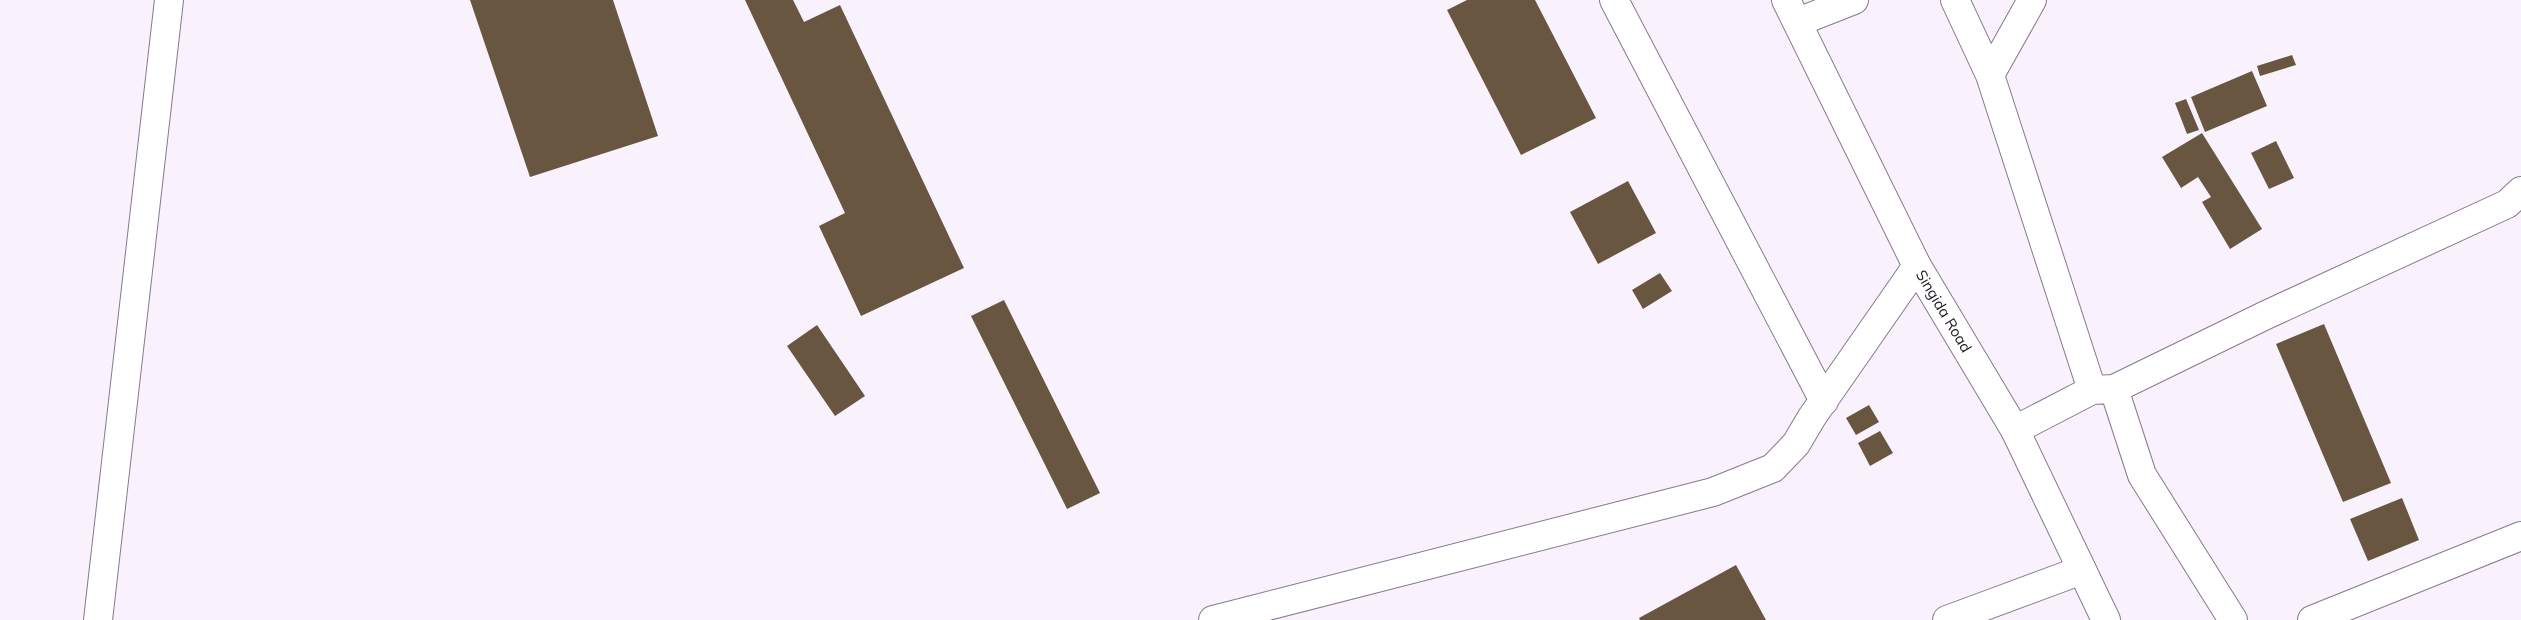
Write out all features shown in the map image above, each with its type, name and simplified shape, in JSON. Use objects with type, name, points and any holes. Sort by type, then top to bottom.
[{"type":"main road","points":[[98,620],[170,0]]},
{"type":"main road","points":[[1614,0],[1824,401]]},
{"type":"main road","points":[[1792,11],[1854,0]]},
{"type":"main road","points":[[1955,0],[1990,76],[2103,390],[2142,475],[2233,620]]},
{"type":"main road","points":[[1990,76],[2032,0]]},
{"type":"main road","name":"Singida Road","points":[[1792,11],[1917,266],[2014,430],[2106,620]]},
{"type":"main road","points":[[2014,430],[2507,204],[2521,191]]},
{"type":"main road","points":[[1213,620],[1713,492],[1773,468],[1796,444],[1917,266]]},
{"type":"main road","points":[[2312,620],[2521,536]]},
{"type":"main road","points":[[1947,620],[2082,570]]},
{"type":"building","points":[[470,0],[613,0],[658,136],[530,177]]},
{"type":"building","points":[[745,0],[793,0],[804,22],[840,5],[964,268],[861,316],[819,226],[845,213]]},
{"type":"building","points":[[1467,0],[1535,0],[1596,118],[1521,155],[1447,10]]},
{"type":"building","points":[[2292,55],[2296,65],[2260,76],[2257,66]]},
{"type":"building","points":[[2252,71],[2267,106],[2205,132],[2191,97]]},
{"type":"building","points":[[2186,99],[2199,130],[2187,134],[2175,103]]},
{"type":"building","points":[[2202,133],[2262,229],[2230,249],[2202,202],[2211,197],[2198,177],[2181,188],[2162,157]]},
{"type":"building","points":[[2276,141],[2294,178],[2269,189],[2251,153]]},
{"type":"building","points":[[1628,181],[1656,233],[1598,264],[1570,212]]},
{"type":"building","points":[[1660,273],[1672,291],[1643,309],[1632,290]]},
{"type":"building","points":[[1004,300],[1100,493],[1067,509],[971,316]]},
{"type":"building","points":[[2324,324],[2391,483],[2343,502],[2276,344]]},
{"type":"building","points":[[817,325],[865,396],[835,416],[787,346]]},
{"type":"building","points":[[1869,405],[1879,422],[1856,435],[1846,418]]},
{"type":"building","points":[[1880,431],[1893,453],[1870,466],[1858,443]]},
{"type":"building","points":[[2402,498],[2419,540],[2368,561],[2350,519]]},
{"type":"building","points":[[1736,565],[1766,620],[1640,620],[1639,618]]}]
